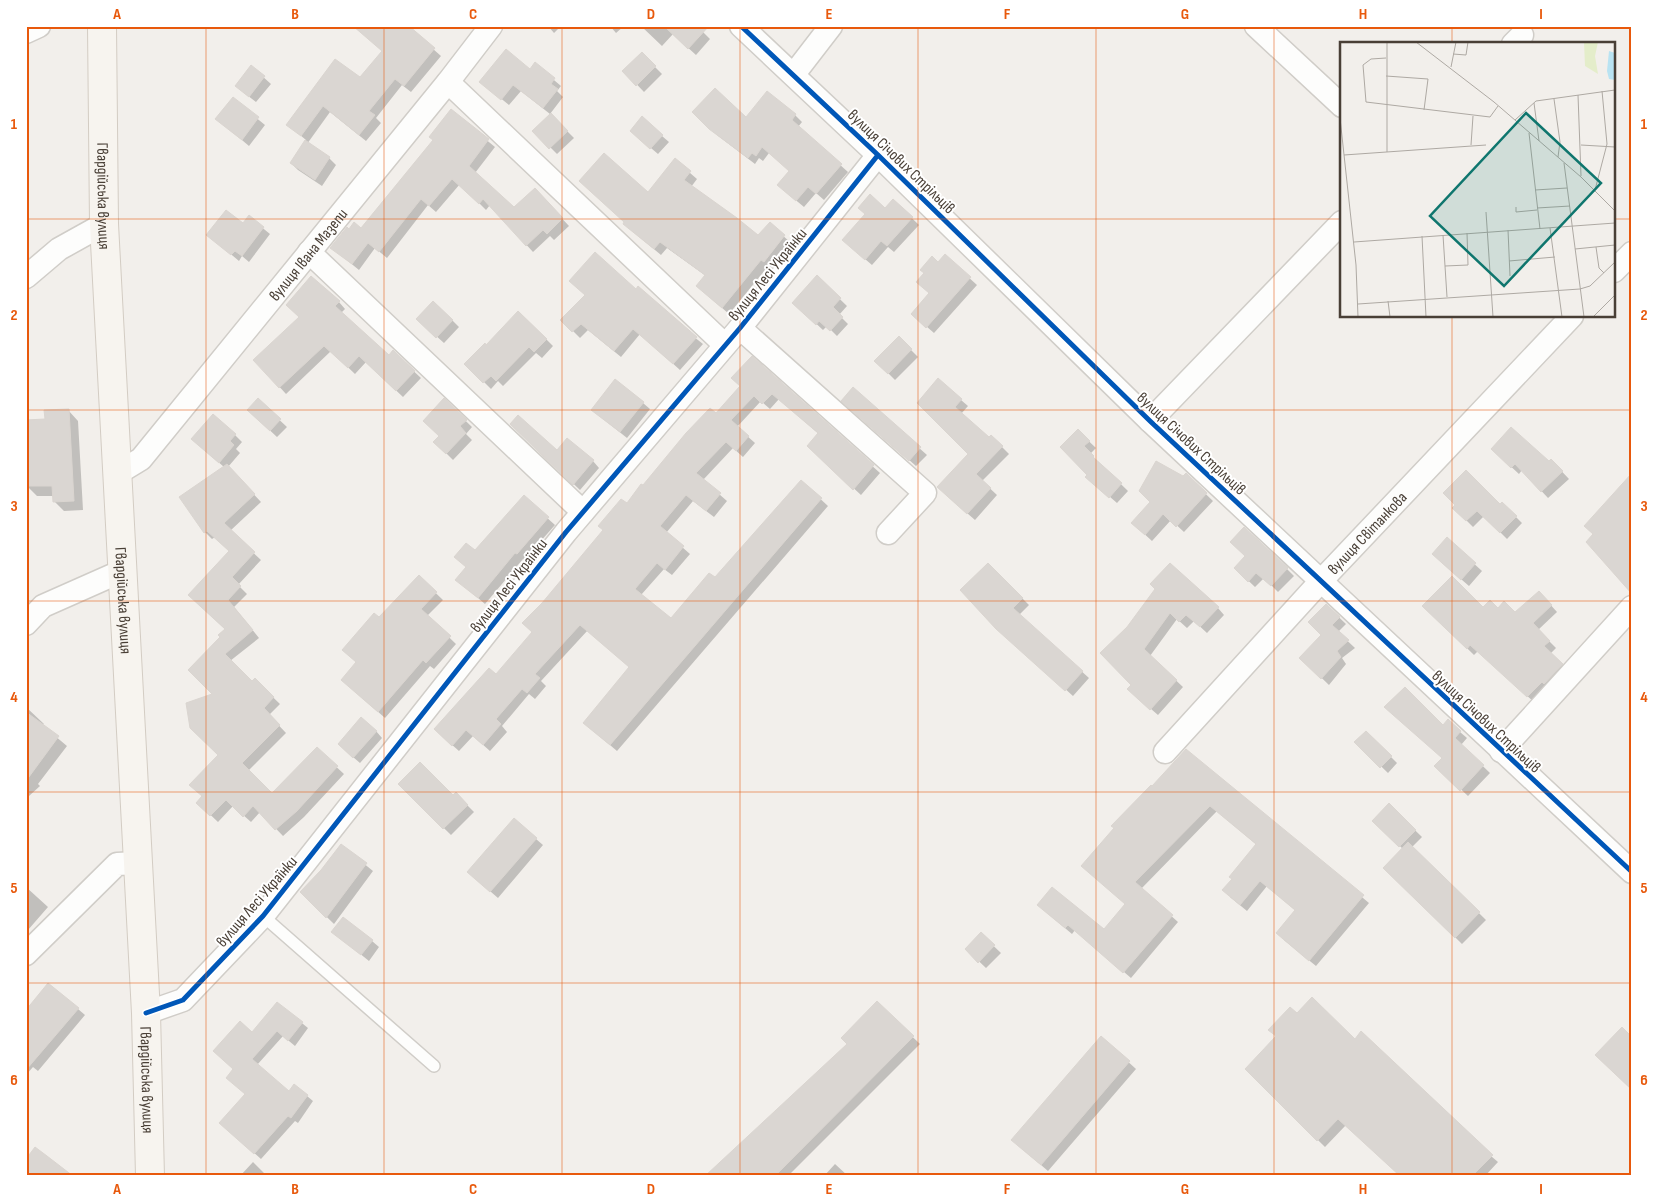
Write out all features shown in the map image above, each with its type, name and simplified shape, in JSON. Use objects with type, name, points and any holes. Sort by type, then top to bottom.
[{"type":"main road","name":"Гвардійська вулиця","points":[[102,26],[104,224],[146,1013],[150,1176]]},
{"type":"street","points":[[26,32],[39,26]]},
{"type":"street","name":"вулиця Івана Мазепи","points":[[118,473],[141,459],[448,82],[491,26]]},
{"type":"street","name":"вулиця Січових Стрільців","points":[[741,26],[878,155],[1150,422],[1632,872]]},
{"type":"street","points":[[794,74],[831,26]]},
{"type":"street","points":[[1256,26],[1340,104]]},
{"type":"street","points":[[448,82],[725,345]]},
{"type":"street","name":"вулиця Лесі Українки","points":[[146,1013],[183,1000],[263,916],[583,512],[740,328],[878,155]]},
{"type":"street","points":[[26,277],[59,249],[104,224]]},
{"type":"street","points":[[1150,422],[1340,224]]},
{"type":"street","points":[[309,252],[583,512]]},
{"type":"street","points":[[1616,269],[1632,253]]},
{"type":"street","name":"вулиця Світанкова","points":[[1165,752],[1320,582],[1570,318]]},
{"type":"street","points":[[740,328],[925,492],[888,533]]},
{"type":"street","points":[[26,624],[43,606],[122,571]]},
{"type":"street","points":[[1501,751],[1632,607]]},
{"type":"street","points":[[26,954],[117,864],[138,863]]},
{"type":"lane","points":[[263,916],[434,1066]]},
{"type":"building","points":[[353,26],[409,26],[435,48],[404,86],[395,79],[369,111],[375,115],[359,135],[323,106],[301,136],[286,125],[335,59],[360,77],[382,51]]},
{"type":"building","points":[[664,26],[709,26],[688,49]]},
{"type":"building","points":[[506,49],[530,69],[535,62],[555,78],[551,84],[558,89],[543,108],[513,85],[501,100],[479,82]]},
{"type":"building","points":[[642,52],[656,66],[636,86],[622,71]]},
{"type":"building","points":[[251,65],[265,76],[249,97],[235,86]]},
{"type":"building","points":[[715,88],[746,117],[767,91],[796,114],[792,120],[842,164],[816,194],[808,187],[796,201],[777,185],[789,171],[762,147],[756,156],[752,153],[748,158],[709,129],[692,112]]},
{"type":"building","points":[[233,97],[259,117],[242,140],[215,119]]},
{"type":"building","points":[[451,109],[489,139],[469,166],[514,207],[535,188],[563,218],[547,234],[543,230],[526,246],[483,199],[479,204],[452,179],[429,206],[421,199],[379,252],[368,243],[352,264],[330,248],[347,227],[349,229],[354,222],[361,228],[433,140],[429,137]]},
{"type":"building","points":[[551,113],[568,131],[549,149],[532,131]]},
{"type":"building","points":[[642,116],[663,135],[650,149],[630,131]]},
{"type":"building","points":[[305,140],[330,157],[315,180],[290,163]]},
{"type":"building","points":[[604,153],[648,192],[675,158],[691,171],[684,180],[758,235],[770,222],[785,235],[764,262],[761,260],[722,308],[696,286],[705,275],[660,242],[654,249],[623,224],[624,222],[579,181]]},
{"type":"building","points":[[870,194],[885,208],[893,199],[913,217],[887,246],[881,241],[865,260],[842,240],[865,214],[858,208]]},
{"type":"building","points":[[226,210],[243,223],[249,215],[264,227],[242,256],[235,251],[231,255],[206,235]]},
{"type":"building","points":[[595,252],[636,289],[638,286],[697,337],[673,364],[633,329],[614,351],[581,324],[572,332],[560,320],[585,295],[569,281]]},
{"type":"building","points":[[945,254],[971,277],[926,328],[911,314],[929,293],[916,282],[924,273],[920,270],[932,256],[938,262]]},
{"type":"building","points":[[817,275],[841,298],[833,307],[843,317],[830,331],[819,321],[816,325],[792,303]]},
{"type":"building","points":[[311,276],[340,301],[335,306],[389,355],[393,350],[415,371],[396,391],[359,356],[348,368],[324,346],[279,388],[253,360],[299,317],[286,305]]},
{"type":"building","points":[[433,301],[453,320],[436,338],[416,319]]},
{"type":"building","points":[[518,311],[547,339],[534,352],[529,347],[496,381],[491,376],[483,383],[464,364],[485,343],[486,345]]},
{"type":"building","points":[[899,336],[912,349],[888,374],[874,361]]},
{"type":"building","points":[[752,356],[874,465],[853,490],[807,446],[818,433],[772,394],[762,404],[754,396],[731,420],[749,436],[736,451],[726,442],[696,473],[721,493],[706,511],[686,495],[660,526],[684,546],[665,570],[657,563],[635,589],[671,618],[709,573],[715,577],[801,480],[822,498],[610,745],[583,723],[629,667],[580,625],[535,674],[540,678],[527,693],[522,689],[496,719],[501,724],[483,745],[466,730],[452,746],[434,729],[489,668],[496,674],[532,632],[522,623],[542,603],[603,530],[598,526],[621,499],[627,503],[641,484],[643,485],[686,433],[710,408],[716,413],[740,386],[731,378]]},
{"type":"building","points":[[938,378],[962,399],[955,407],[989,437],[991,435],[1003,446],[976,474],[991,488],[967,514],[937,487],[968,454],[917,403]]},
{"type":"building","points":[[615,379],[644,402],[620,432],[591,410]]},
{"type":"building","points":[[853,387],[921,447],[909,461],[841,401]]},
{"type":"building","points":[[258,398],[281,419],[270,431],[247,410]]},
{"type":"building","points":[[444,398],[467,420],[460,426],[466,433],[446,454],[433,442],[439,436],[423,421]]},
{"type":"building","points":[[69,409],[74,501],[53,502],[52,486],[26,486],[26,420],[45,419],[44,410]]},
{"type":"building","points":[[213,414],[236,434],[230,441],[234,445],[219,463],[191,439]]},
{"type":"building","points":[[518,415],[557,450],[567,438],[594,460],[573,485],[510,424]]},
{"type":"building","points":[[1511,427],[1563,471],[1541,492],[1515,464],[1511,468],[1491,449]]},
{"type":"building","points":[[1078,429],[1090,441],[1084,446],[1093,457],[1122,483],[1109,498],[1085,477],[1087,475],[1060,447]]},
{"type":"building","points":[[1156,461],[1183,476],[1186,473],[1207,493],[1176,527],[1163,514],[1145,535],[1131,523],[1150,502],[1139,491]]},
{"type":"building","points":[[227,464],[255,494],[224,523],[255,552],[232,577],[241,586],[228,600],[253,630],[225,654],[252,681],[255,678],[274,697],[264,708],[280,725],[242,763],[272,793],[317,747],[338,766],[297,811],[275,830],[253,806],[243,817],[226,800],[210,816],[196,803],[202,796],[189,785],[218,755],[190,728],[186,703],[212,694],[188,670],[220,637],[218,635],[225,629],[188,595],[229,551],[207,531],[204,533],[179,497]]},
{"type":"building","points":[[1466,470],[1500,504],[1502,502],[1517,516],[1500,533],[1477,511],[1466,521],[1452,508],[1455,505],[1443,493]]},
{"type":"building","points":[[1632,473],[1632,594],[1586,542],[1593,534],[1584,526]]},
{"type":"building","points":[[524,495],[549,517],[517,554],[515,553],[478,598],[455,580],[466,567],[454,557],[466,543],[475,550]]},
{"type":"building","points":[[1244,527],[1288,568],[1271,586],[1256,573],[1248,582],[1234,568],[1245,556],[1230,542]]},
{"type":"building","points":[[1447,537],[1476,563],[1461,580],[1432,554]]},
{"type":"building","points":[[988,563],[1023,598],[1013,608],[1083,671],[1065,691],[996,629],[960,590]]},
{"type":"building","points":[[1170,563],[1219,607],[1200,627],[1186,615],[1179,622],[1170,613],[1144,649],[1177,680],[1150,710],[1127,689],[1131,685],[1100,653],[1127,627],[1155,589],[1150,584]]},
{"type":"building","points":[[419,575],[437,592],[421,609],[451,636],[426,663],[423,660],[378,712],[341,680],[356,662],[342,650],[374,613],[379,617]]},
{"type":"building","points":[[1452,576],[1483,607],[1490,600],[1498,608],[1504,601],[1515,612],[1539,591],[1552,605],[1533,623],[1550,641],[1544,646],[1563,664],[1544,684],[1542,682],[1527,697],[1470,645],[1467,649],[1422,606]]},
{"type":"building","points":[[1326,604],[1340,617],[1332,625],[1349,640],[1337,651],[1341,657],[1321,679],[1299,658],[1321,635],[1308,622]]},
{"type":"building","points":[[1405,687],[1443,725],[1448,719],[1461,731],[1455,738],[1484,765],[1460,791],[1434,766],[1442,758],[1384,707]]},
{"type":"building","points":[[26,712],[59,736],[26,781]]},
{"type":"building","points":[[361,717],[377,731],[353,758],[338,744]]},
{"type":"building","points":[[1366,731],[1392,756],[1380,768],[1354,742]]},
{"type":"building","points":[[1186,749],[1364,895],[1309,961],[1276,933],[1295,910],[1260,881],[1240,905],[1222,890],[1232,879],[1229,877],[1256,844],[1210,806],[1135,882],[1173,915],[1123,973],[1068,925],[1065,928],[1037,905],[1052,887],[1104,929],[1125,904],[1081,866],[1114,828],[1111,826]]},
{"type":"building","points":[[420,762],[453,795],[456,792],[468,805],[443,829],[398,784]]},
{"type":"building","points":[[1389,803],[1416,830],[1399,847],[1372,821]]},
{"type":"building","points":[[514,818],[537,838],[490,892],[467,872]]},
{"type":"building","points":[[1408,842],[1480,912],[1455,938],[1383,868]]},
{"type":"building","points":[[341,844],[367,863],[326,918],[300,892],[321,870]]},
{"type":"building","points":[[343,917],[373,940],[361,955],[331,932]]},
{"type":"building","points":[[981,932],[995,945],[978,963],[965,949]]},
{"type":"building","points":[[48,983],[79,1008],[26,1070],[26,1010]]},
{"type":"building","points":[[1312,997],[1355,1039],[1361,1031],[1493,1155],[1472,1176],[1400,1176],[1338,1119],[1317,1141],[1245,1069],[1276,1036],[1268,1030],[1290,1007],[1297,1013]]},
{"type":"building","points":[[877,1001],[914,1036],[775,1176],[705,1176],[847,1044],[841,1038]]},
{"type":"building","points":[[277,1002],[303,1022],[288,1041],[277,1031],[252,1059],[289,1091],[294,1084],[308,1095],[291,1118],[288,1116],[254,1154],[219,1123],[245,1094],[226,1078],[233,1069],[213,1051],[240,1021],[252,1032]]},
{"type":"building","points":[[1622,1027],[1632,1037],[1632,1090],[1595,1055]]},
{"type":"building","points":[[1101,1036],[1130,1061],[1041,1165],[1011,1140]]},
{"type":"building","points":[[35,1147],[73,1176],[26,1176],[26,1159]]},
{"type":"cycle path","points":[[741,26],[878,155],[1150,421],[1632,872]]},
{"type":"cycle path","points":[[146,1013],[183,1000],[263,916],[566,532],[740,328],[878,155]]}]
